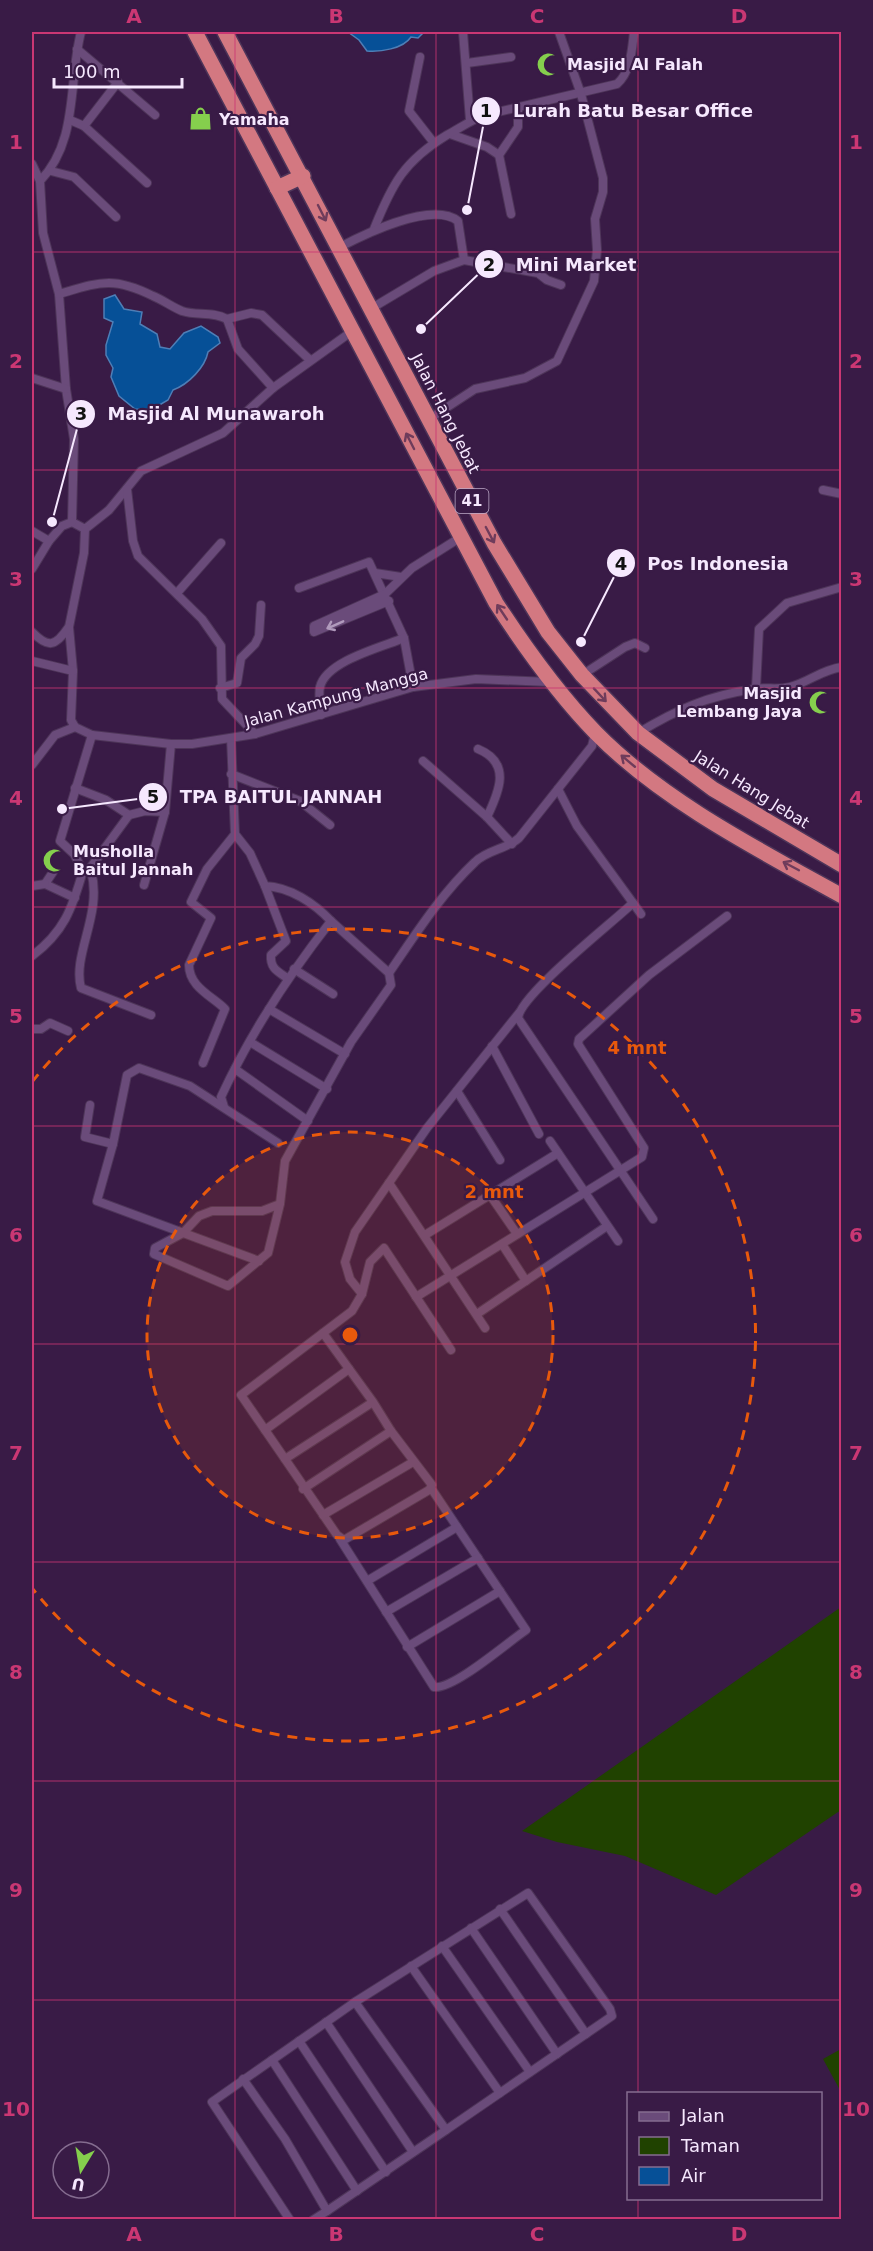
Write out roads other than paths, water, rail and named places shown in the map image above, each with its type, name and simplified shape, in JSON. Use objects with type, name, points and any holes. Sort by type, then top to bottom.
[{"type":"highway","points":[[195,32],[225,93],[324,273],[351,332],[496,603],[552,682],[596,732],[649,778],[698,811],[842,896]]},
{"type":"highway","name":"Jalan Hang Jebat","points":[[225,32],[514,577],[548,632],[582,675],[638,734],[713,789],[842,865]]},
{"type":"highway","points":[[277,188],[303,176]]},
{"type":"highway","points":[[698,811],[713,789]]},
{"type":"street","points":[[40,181],[51,171],[70,120],[77,49],[81,32]]},
{"type":"street","points":[[464,32],[470,120]]},
{"type":"street","points":[[429,419],[461,395],[497,382],[525,378],[552,366],[561,355],[594,281],[597,250],[595,213],[603,185],[580,94],[559,32]]},
{"type":"street","points":[[374,229],[400,172],[424,149],[470,120],[580,94],[621,81],[630,58],[634,32]]},
{"type":"street","points":[[77,49],[155,115]]},
{"type":"street","points":[[420,57],[409,111],[434,143]]},
{"type":"street","points":[[467,63],[511,57]]},
{"type":"street","points":[[84,126],[118,82]]},
{"type":"street","points":[[511,214],[500,155],[518,127],[518,107]]},
{"type":"street","points":[[70,120],[84,126],[147,183]]},
{"type":"street","points":[[450,134],[458,139],[487,147],[500,155]]},
{"type":"street","points":[[32,164],[40,181],[45,245],[59,294],[66,389],[74,439],[72,522]]},
{"type":"street","points":[[51,171],[75,177],[116,217]]},
{"type":"street","points":[[339,247],[374,229],[434,214],[451,217],[458,221],[464,260]]},
{"type":"street","points":[[372,308],[434,270],[464,260],[538,273],[547,280],[561,285]]},
{"type":"street","points":[[59,294],[99,282],[112,282],[143,291],[184,312],[210,313],[227,319],[251,313],[262,315],[310,360]]},
{"type":"street","points":[[227,319],[238,349],[273,388]]},
{"type":"street","points":[[32,762],[55,735],[75,727],[71,720],[73,671],[69,627],[84,553],[85,529],[128,489],[141,471],[223,433],[273,388],[351,332]]},
{"type":"street","points":[[32,378],[66,389]]},
{"type":"street","points":[[128,489],[136,552],[202,619],[221,646],[220,687],[224,702],[255,734]]},
{"type":"street","points":[[822,490],[842,494]]},
{"type":"street","points":[[72,522],[85,529]]},
{"type":"street","points":[[32,569],[49,541],[62,526],[72,522]]},
{"type":"street","points":[[32,531],[49,541]]},
{"type":"street","points":[[387,597],[314,626],[314,632],[387,597],[401,577],[460,537]]},
{"type":"street","points":[[177,593],[221,543]]},
{"type":"street","points":[[299,588],[365,561],[369,562],[404,638],[412,687]]},
{"type":"street","points":[[375,573],[401,577]]},
{"type":"street","points":[[756,688],[759,629],[787,603],[842,587]]},
{"type":"street","points":[[220,687],[237,683],[241,658],[255,645],[259,636],[261,605]]},
{"type":"street","points":[[32,632],[49,644],[59,641],[69,627]]},
{"type":"street","points":[[321,716],[319,689],[322,680],[342,662],[404,638]]},
{"type":"street","points":[[582,675],[625,647],[635,643],[645,648]]},
{"type":"street","points":[[32,662],[73,671]]},
{"type":"street","points":[[638,734],[677,710],[715,697],[756,688],[794,686],[824,670],[842,667]]},
{"type":"street","name":"Jalan Kampung Mangga","points":[[75,727],[92,735],[171,744],[255,734],[412,687],[476,679],[552,682]]},
{"type":"street","points":[[389,973],[430,914],[476,861],[512,844],[592,746],[596,732]]},
{"type":"street","points":[[92,735],[60,841],[87,871],[95,898],[83,955],[81,988],[151,1015]]},
{"type":"street","points":[[231,738],[231,774],[236,834],[250,853],[286,941],[271,955],[271,962],[274,969],[287,978]]},
{"type":"street","points":[[144,885],[165,812],[171,744]]},
{"type":"street","points":[[477,750],[487,753],[494,761],[501,784],[488,818]]},
{"type":"street","points":[[423,761],[488,818],[512,844]]},
{"type":"street","points":[[231,774],[300,801],[330,825]]},
{"type":"street","points":[[75,788],[106,800],[129,815]]},
{"type":"street","points":[[558,789],[577,826],[641,914]]},
{"type":"street","points":[[32,956],[56,936],[87,871],[129,815],[144,811],[165,812]]},
{"type":"street","points":[[202,1064],[225,1010],[201,990],[189,970],[211,918],[191,902],[207,869],[236,834]]},
{"type":"street","points":[[45,884],[53,872]]},
{"type":"street","points":[[32,886],[45,884],[75,898]]},
{"type":"street","points":[[265,886],[282,886],[319,909],[389,973],[391,980],[389,990],[363,1023],[285,1161],[280,1204],[268,1253],[228,1286],[154,1254],[155,1248],[183,1233],[199,1216],[212,1211],[255,1212],[280,1204]]},
{"type":"street","points":[[362,1294],[350,1279],[345,1262],[355,1232],[457,1091],[519,1013],[523,1004],[542,983],[633,903]]},
{"type":"street","points":[[416,1297],[642,1157],[644,1148],[588,1061],[578,1044],[579,1039],[649,975],[727,916]]},
{"type":"street","points":[[224,1107],[221,1097],[249,1042],[287,978],[331,921]]},
{"type":"street","points":[[294,969],[333,994]]},
{"type":"street","points":[[269,1009],[345,1054]]},
{"type":"street","points":[[519,1013],[519,1018],[653,1219]]},
{"type":"street","points":[[32,1029],[41,1029],[50,1023],[68,1031]]},
{"type":"street","points":[[249,1042],[327,1089]]},
{"type":"street","points":[[492,1047],[539,1134]]},
{"type":"street","points":[[259,1261],[98,1201],[113,1144],[127,1075],[139,1068],[190,1086],[278,1143]]},
{"type":"street","points":[[235,1069],[308,1121]]},
{"type":"street","points":[[457,1091],[500,1160]]},
{"type":"street","points":[[90,1105],[85,1137],[113,1144]]},
{"type":"street","points":[[550,1141],[618,1241]]},
{"type":"street","points":[[425,1235],[558,1153]]},
{"type":"street","points":[[389,1183],[485,1328]]},
{"type":"street","points":[[490,1195],[517,1234]]},
{"type":"street","points":[[477,1314],[607,1226]]},
{"type":"street","points":[[502,1244],[526,1281]]},
{"type":"street","points":[[323,1334],[373,1402],[390,1431],[431,1483],[431,1488],[526,1630],[463,1676],[440,1688],[434,1687],[340,1539],[303,1489],[241,1395],[352,1311],[362,1294],[370,1263],[384,1248],[451,1350]]},
{"type":"street","points":[[265,1430],[350,1369]]},
{"type":"street","points":[[285,1459],[373,1402]]},
{"type":"street","points":[[303,1489],[390,1431]]},
{"type":"street","points":[[323,1515],[413,1462]]},
{"type":"street","points":[[340,1539],[347,1540],[431,1488]]},
{"type":"street","points":[[367,1581],[457,1527]]},
{"type":"street","points":[[386,1612],[478,1558]]},
{"type":"street","points":[[407,1647],[500,1591]]},
{"type":"street","points":[[290,2220],[212,2102],[355,2002],[500,1909],[525,1894],[531,1896],[610,2009],[612,2016],[314,2220]]},
{"type":"street","points":[[500,1909],[586,2034]]},
{"type":"street","points":[[471,1928],[558,2054]]},
{"type":"street","points":[[442,1946],[530,2072]]},
{"type":"street","points":[[411,1966],[500,2093]]},
{"type":"street","points":[[355,2002],[446,2130]]},
{"type":"street","points":[[326,2022],[413,2152]]},
{"type":"street","points":[[299,2041],[386,2172]]},
{"type":"street","points":[[272,2060],[357,2191]]},
{"type":"street","points":[[243,2079],[285,2139],[327,2211]]},
{"type":"water","points":[[348,32],[424,32],[418,38],[411,37],[397,47],[367,51],[359,40]]},
{"type":"water","points":[[115,295],[124,309],[142,312],[140,324],[157,334],[160,347],[170,349],[184,333],[201,326],[218,337],[220,343],[208,352],[200,369],[190,379],[173,390],[168,400],[151,410],[135,409],[119,396],[111,377],[113,368],[106,355],[106,345],[113,322],[104,318],[104,299]]},
{"type":"place","name":"Masjid Al Falah","points":[[549,64]]},
{"type":"place","name":"Yamaha","points":[[201,119]]},
{"type":"place","name":"Lurah Batu Besar Office","points":[[467,210]]},
{"type":"place","name":"Mini Market","points":[[421,329]]},
{"type":"place","name":"Masjid Al Munawaroh","points":[[52,522]]},
{"type":"place","name":"Pos Indonesia","points":[[581,642]]},
{"type":"place","name":"Masjid Lembang Jaya","points":[[820,702]]},
{"type":"place","name":"TPA BAITUL JANNAH","points":[[62,809]]},
{"type":"place","name":"Musholla Baitul Jannah","points":[[55,860]]}]
